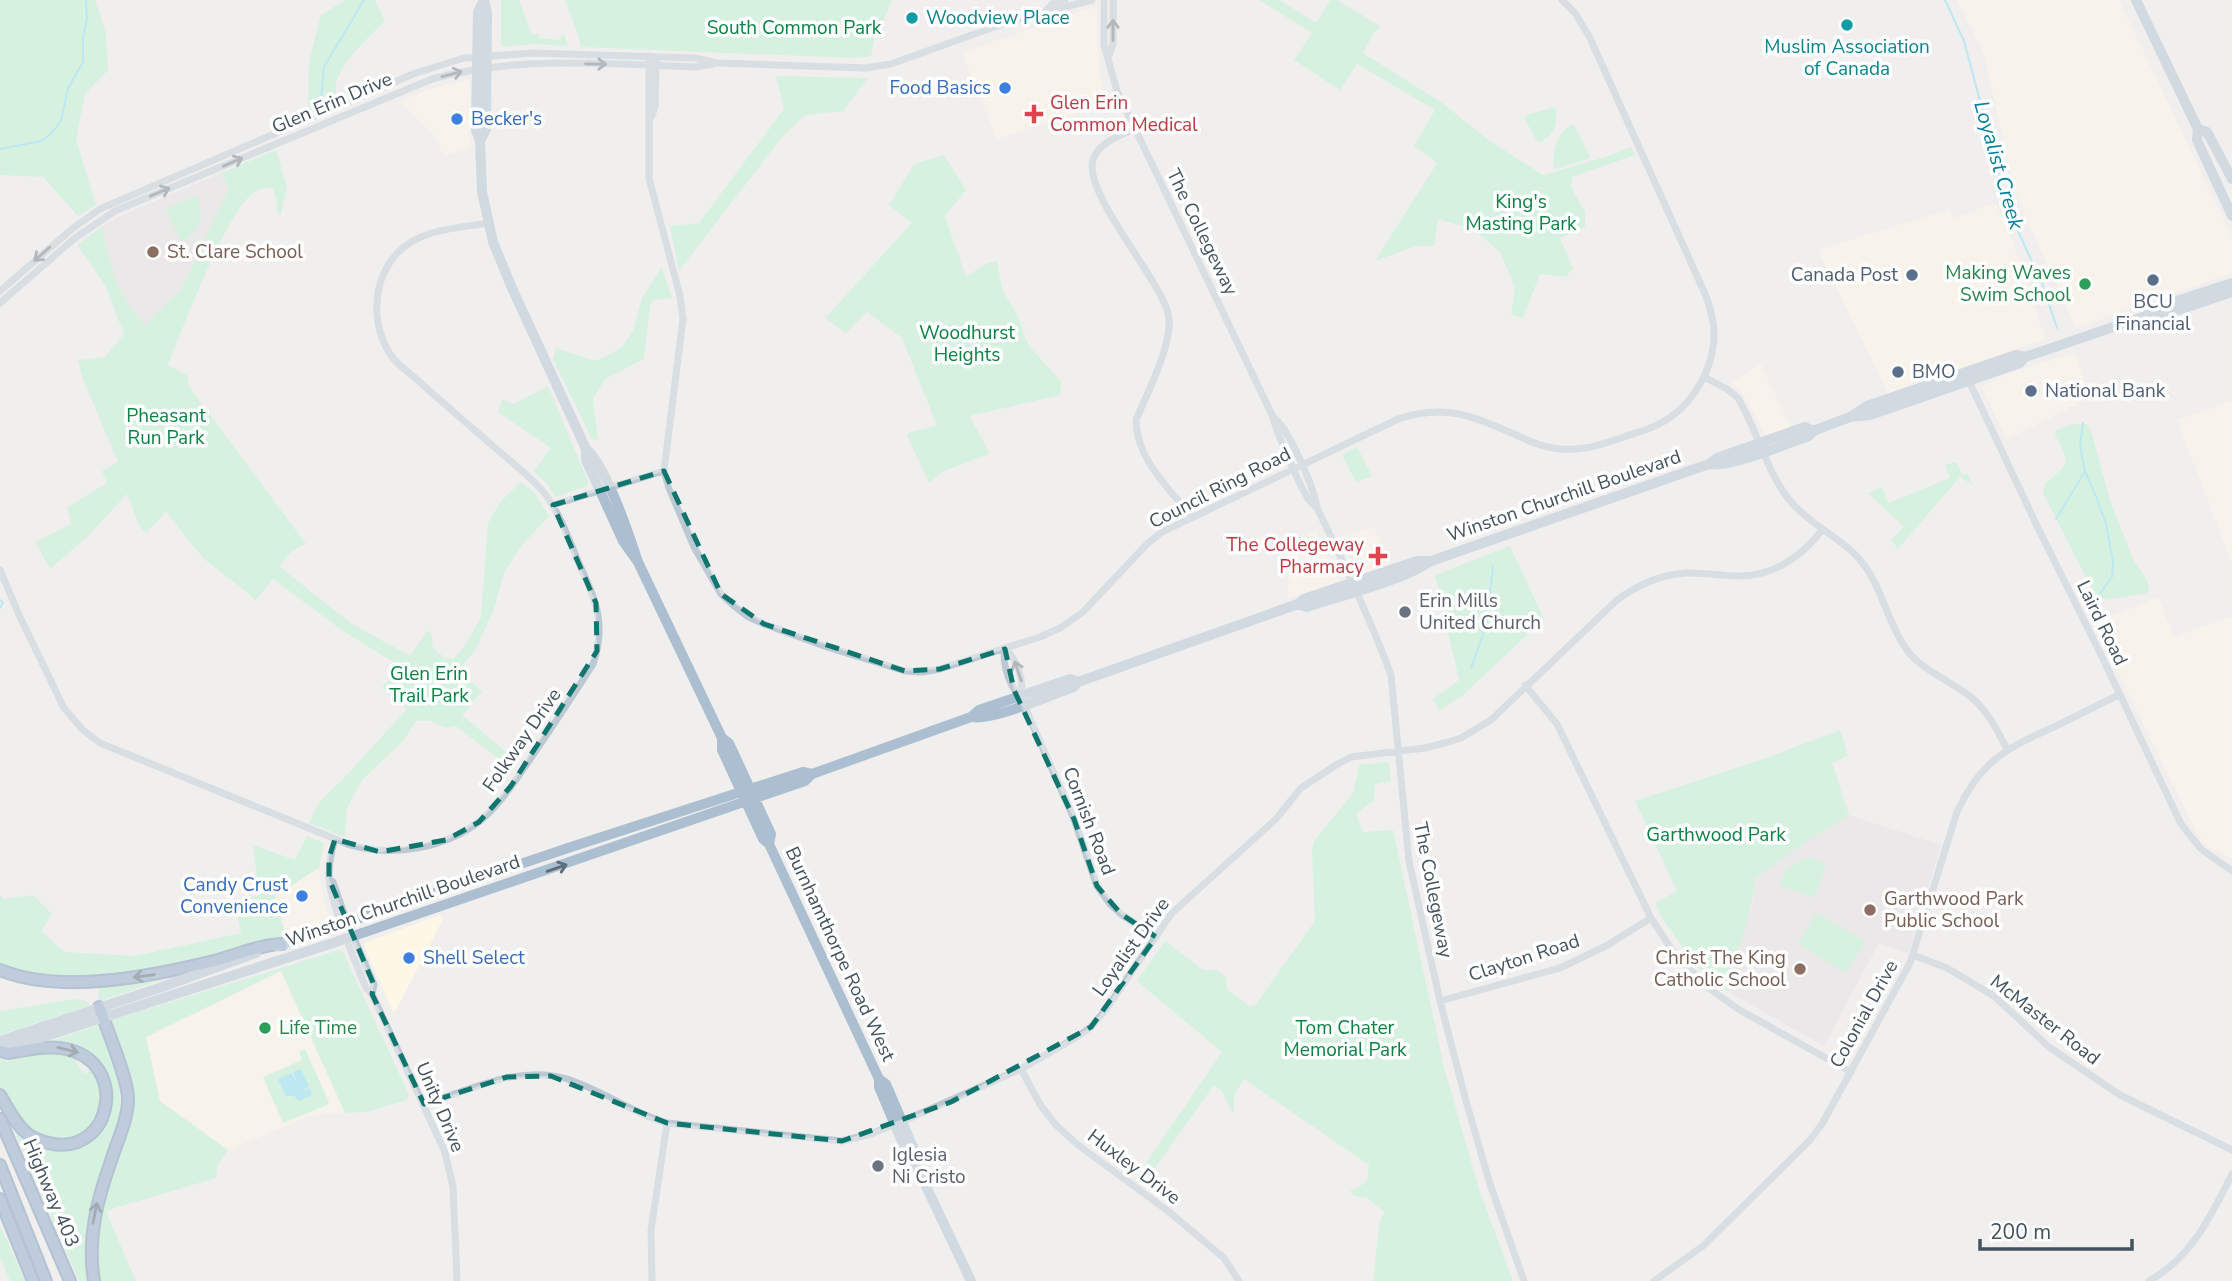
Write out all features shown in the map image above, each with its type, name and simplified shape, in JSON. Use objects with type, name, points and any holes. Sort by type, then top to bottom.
[{"type":"highway","points":[[0,970],[32,979],[93,981],[147,976],[282,944]]},
{"type":"highway","points":[[94,1281],[91,1243],[94,1215],[124,1121],[128,1099],[125,1082],[101,1012]]},
{"type":"highway","points":[[0,1047],[8,1053],[51,1047],[80,1053],[100,1071],[107,1096],[106,1109],[100,1123],[76,1142],[61,1145],[43,1142],[28,1134],[0,1095]]},
{"type":"highway","name":"Highway 403","points":[[0,1119],[70,1281]]},
{"type":"highway","name":"Highway 403","points":[[0,1165],[46,1278]]},
{"type":"highway","points":[[0,1199],[32,1279]]},
{"type":"highway","points":[[0,1215],[32,1279]]},
{"type":"main road","name":"Burnhamthorpe Road West","points":[[484,0],[478,12],[486,130],[480,141],[482,192],[488,223],[503,269],[586,449],[594,455],[604,489],[630,535],[638,562],[722,738],[722,750],[771,834],[769,844],[879,1079],[879,1087],[898,1124],[909,1158],[915,1163],[971,1281]]},
{"type":"main road","points":[[2136,0],[2198,129],[2197,140],[2232,216]]},
{"type":"main road","points":[[2198,129],[2207,132],[2232,179]]},
{"type":"main road","name":"Winston Churchill Boulevard","points":[[2147,316],[2152,309],[2232,283]]},
{"type":"main road","name":"Winston Churchill Boulevard","points":[[0,1047],[282,944],[570,847],[692,809],[805,781],[812,774],[971,717],[979,710],[1022,700],[1070,679],[1078,682],[1298,604],[1304,599],[1355,586],[1418,561],[1431,561],[1709,464],[1717,467],[1761,447],[1809,436],[1813,431],[1867,406],[1966,376],[2016,355],[2025,357],[2147,316],[2155,318],[2232,292]]},
{"type":"main road","name":"Burnhamthorpe Road West","points":[[722,738],[729,743],[748,795]]},
{"type":"main road","points":[[692,809],[694,804],[726,793],[731,786],[731,774],[722,750]]},
{"type":"main road","name":"Winston Churchill Boulevard","points":[[101,1012],[349,937],[748,795]]},
{"type":"main road","points":[[344,923],[349,937]]},
{"type":"street","name":"Glen Erin Drive","points":[[1046,11],[1052,4],[1065,0]]},
{"type":"street","name":"Glen Erin Drive","points":[[0,303],[84,231],[106,217],[404,89],[482,62],[544,53],[865,68],[891,64],[1000,25],[1092,0]]},
{"type":"street","name":"The Collegeway","points":[[1104,0],[1104,45],[1117,91],[1273,417],[1274,426],[1298,467],[1308,499],[1317,508],[1355,586],[1391,675],[1409,861],[1440,1001],[1490,1184],[1524,1281]]},
{"type":"street","name":"The Collegeway","points":[[1108,58],[1113,44],[1113,0]]},
{"type":"street","name":"Council Ring Road","points":[[653,56],[648,106],[649,178],[684,319],[664,471],[694,547],[721,594],[747,616],[827,647],[905,671],[922,672],[1005,649],[1060,628],[1077,617],[1147,544],[1162,532],[1398,419],[1420,412],[1465,414],[1545,447],[1567,450],[1589,448],[1648,429],[1666,420],[1688,401],[1704,377],[1712,354],[1714,331],[1706,296],[1589,36],[1575,13],[1562,0]]},
{"type":"street","name":"Glen Erin Drive","points":[[0,290],[84,219],[100,209],[413,74],[464,58],[482,62],[696,67],[717,63]]},
{"type":"street","points":[[1135,129],[1108,141],[1100,148],[1093,160],[1092,170],[1110,215],[1151,278],[1168,313],[1168,340],[1136,420],[1136,434],[1148,462],[1192,517]]},
{"type":"street","name":"Folkway Drive","points":[[0,570],[64,708],[83,730],[100,743],[356,847],[380,852],[416,849],[446,840],[479,822],[492,810],[545,739],[593,664],[600,628],[592,592],[553,505],[532,479],[391,356],[378,325],[377,289],[398,251],[419,237],[442,230],[488,223]]},
{"type":"street","name":"Laird Road","points":[[1966,376],[2181,824],[2201,849],[2232,871]]},
{"type":"street","points":[[1704,377],[1738,398],[1788,499],[1802,515],[1848,546],[1868,570],[1910,654],[1980,705],[2007,749]]},
{"type":"street","points":[[553,505],[664,471]]},
{"type":"street","name":"Loyalist Drive","points":[[424,1104],[507,1077],[551,1076],[568,1079],[641,1114],[667,1123],[842,1141],[898,1124],[1021,1069],[1091,1027],[1177,907],[1276,819],[1301,788],[1336,765],[1351,757],[1425,748],[1461,738],[1491,720],[1617,600],[1633,590],[1657,578],[1688,573],[1744,576],[1767,572],[1786,565],[1822,530]]},
{"type":"street","name":"Cornish Road","points":[[1005,649],[1012,654],[1023,687],[1022,700],[1074,819],[1097,886],[1121,914],[1156,937]]},
{"type":"street","points":[[1525,685],[1557,724],[1651,918],[1668,946],[1688,970],[1738,1009],[1851,1072]]},
{"type":"street","name":"Colonial Drive","points":[[1654,1281],[1703,1246],[1810,1140],[1822,1124],[1903,979],[1962,802],[1975,779],[2007,749],[2119,695]]},
{"type":"street","points":[[335,839],[329,858],[329,879],[333,882],[344,923]]},
{"type":"street","name":"Clayton Road","points":[[1440,1001],[1560,968],[1606,946],[1651,918]]},
{"type":"street","name":"Unity Drive","points":[[349,937],[366,988],[372,994],[445,1152],[453,1186],[457,1281]]},
{"type":"street","name":"McMaster Road","points":[[1913,955],[1947,968],[1994,996],[2045,1043],[2120,1095],[2232,1150]]},
{"type":"street","name":"Huxley Drive","points":[[1021,1069],[1041,1106],[1063,1132],[1168,1211],[1224,1258],[1240,1281]]},
{"type":"street","points":[[652,1281],[651,1230],[667,1123]]},
{"type":"street","points":[[2148,1281],[2176,1261],[2195,1240],[2213,1214],[2232,1174]]},
{"type":"highlighted area","points":[[664,471],[721,594],[764,624],[905,671],[940,669],[1005,649],[1014,690],[1074,819],[1097,886],[1121,914],[1156,937],[1091,1027],[951,1102],[842,1141],[667,1123],[551,1076],[507,1077],[424,1104],[372,994],[374,985],[329,879],[329,858],[335,839],[380,852],[446,840],[479,822],[511,786],[597,651],[596,603],[553,505]]},
{"type":"shaded area","points":[[1957,0],[2119,0],[2232,237],[2232,273],[2076,328],[2015,193],[1984,54]]},
{"type":"shaded area","points":[[1097,6],[1099,69],[1110,102],[997,139],[962,52]]},
{"type":"shaded area","points":[[466,80],[470,89],[470,148],[444,156],[434,135],[399,101],[427,90]]},
{"type":"shaded area","name":"St. Clare School","points":[[221,173],[229,187],[182,288],[145,324],[130,307],[114,278],[102,226]]},
{"type":"shaded area","points":[[1995,203],[2031,290],[2028,292],[2046,339],[1888,393],[1818,250],[1949,209],[1954,218]]},
{"type":"shaded area","points":[[2074,353],[2090,398],[2007,439],[1983,386],[2009,373]]},
{"type":"shaded area","points":[[1760,363],[1791,427],[1766,436],[1746,399],[1739,389],[1731,384]]},
{"type":"shaded area","points":[[2232,401],[2232,564],[2177,420]]},
{"type":"shaded area","points":[[1374,527],[1391,564],[1362,574],[1342,537]]},
{"type":"shaded area","points":[[1316,531],[1339,581],[1287,599],[1291,542]]},
{"type":"shaded area","points":[[2158,597],[2174,637],[2232,616],[2232,859],[2208,847],[2197,833],[2113,663],[2096,622]]},
{"type":"shaded area","points":[[1849,815],[1941,845],[1908,954],[1879,943],[1824,1046],[1727,991],[1752,906],[1756,877]]},
{"type":"shaded area","points":[[319,868],[320,883],[330,919],[327,923],[286,937],[275,896]]},
{"type":"shaded area","points":[[440,915],[442,921],[393,1012],[364,943]]},
{"type":"shaded area","points":[[281,970],[345,1113],[307,1117],[228,1150],[159,1101],[145,1038]]},
{"type":"green space","points":[[0,0],[95,0],[106,33],[108,70],[85,94],[76,139],[96,205],[78,216],[43,177],[0,175]]},
{"type":"green space","points":[[346,0],[375,0],[385,21],[344,67],[336,84],[338,101],[308,113],[309,61],[321,15]]},
{"type":"green space","points":[[501,0],[519,0],[532,35],[539,34],[539,38],[560,40],[564,34],[568,46],[534,44],[501,47]]},
{"type":"green space","name":"South Common Park","points":[[565,0],[892,0],[875,36],[871,56],[853,58],[580,47]]},
{"type":"green space","name":"King's Masting Park","points":[[1259,0],[1280,0],[1316,23],[1330,0],[1337,0],[1380,26],[1363,53],[1441,102],[1490,141],[1543,175],[1631,147],[1635,155],[1572,177],[1571,187],[1585,212],[1585,227],[1560,238],[1573,268],[1566,277],[1540,274],[1523,318],[1511,315],[1515,287],[1500,252],[1473,229],[1438,219],[1434,246],[1416,246],[1375,261],[1437,163],[1414,146],[1435,110],[1357,64],[1340,90],[1294,60],[1312,33]]},
{"type":"green space","points":[[776,76],[868,78],[843,111],[805,115],[782,137],[679,271],[670,226],[699,223],[784,109]]},
{"type":"green space","points":[[1555,107],[1554,129],[1538,143],[1524,118],[1526,115]]},
{"type":"green space","points":[[1573,123],[1590,156],[1588,159],[1554,169],[1556,143]]},
{"type":"green space","points":[[276,150],[287,187],[281,215],[277,215],[277,201],[272,187],[258,190],[245,201],[207,271],[168,365],[188,376],[188,385],[306,544],[290,553],[280,567],[352,624],[410,656],[426,632],[431,631],[433,648],[445,658],[453,659],[464,647],[481,617],[488,523],[501,501],[521,482],[534,492],[549,516],[523,544],[504,572],[494,609],[476,649],[458,671],[482,691],[462,715],[518,762],[513,770],[456,726],[445,728],[431,721],[416,721],[403,741],[362,780],[347,808],[345,837],[309,823],[319,802],[407,709],[382,688],[400,666],[343,631],[273,579],[255,601],[203,558],[166,512],[146,533],[140,527],[127,494],[87,537],[50,569],[35,542],[71,524],[67,507],[107,483],[102,471],[118,462],[82,377],[78,360],[105,357],[124,334],[105,285],[77,245],[102,226],[121,290],[145,324],[182,288],[229,187],[221,173]]},
{"type":"green space","name":"Woodhurst Heights","points":[[944,155],[966,190],[945,216],[966,277],[985,264],[997,261],[1002,289],[1018,317],[1029,346],[1061,381],[1060,395],[970,416],[989,454],[942,472],[929,483],[907,436],[910,432],[937,426],[902,338],[867,312],[846,333],[825,318],[912,223],[889,205],[914,164]]},
{"type":"green space","points":[[197,196],[201,210],[200,223],[188,238],[181,242],[167,208]]},
{"type":"green space","points":[[662,267],[672,298],[654,300],[650,306],[644,359],[605,379],[593,399],[598,440],[592,439],[553,359],[556,348],[596,361],[621,348],[633,331],[642,298]]},
{"type":"green space","points":[[548,386],[588,481],[587,486],[555,497],[534,471],[551,448],[498,412],[502,400],[514,404]]},
{"type":"green space","points":[[2074,424],[2090,427],[2110,500],[2133,559],[2148,582],[2147,593],[2105,600],[2094,593],[2043,493],[2045,483],[2059,472],[2065,463],[2064,452],[2055,435],[2056,430]]},
{"type":"green space","points":[[1357,447],[1372,476],[1356,482],[1342,455]]},
{"type":"green space","points":[[1956,462],[1963,475],[1967,473],[1973,485],[1960,477],[1898,549],[1891,540],[1904,527],[1868,493],[1882,487],[1888,503],[1950,478],[1945,465]]},
{"type":"green space","points":[[1510,546],[1544,619],[1462,696],[1439,711],[1433,699],[1459,680],[1435,575]]},
{"type":"green space","name":"Garthwood Park","points":[[1840,730],[1848,756],[1832,763],[1849,815],[1756,877],[1727,991],[1693,963],[1660,915],[1655,903],[1677,891],[1635,801],[1769,757]]},
{"type":"green space","name":"Tom Chater Memorial Park","points":[[1389,763],[1391,781],[1375,784],[1374,800],[1356,814],[1363,832],[1393,830],[1445,1071],[1480,1192],[1513,1281],[1373,1281],[1379,1225],[1384,1212],[1367,1198],[1353,1196],[1350,1191],[1367,1180],[1369,1165],[1244,1079],[1234,1096],[1234,1111],[1231,1111],[1222,1091],[1214,1085],[1143,1185],[1135,1179],[1222,1052],[1137,981],[1165,941],[1203,970],[1217,970],[1227,978],[1227,989],[1249,1006],[1256,1004],[1315,921],[1312,850],[1314,841],[1353,793],[1359,765]]},
{"type":"green space","points":[[307,836],[324,843],[319,868],[275,896],[286,937],[196,962],[135,974],[73,978],[42,976],[0,966],[0,895],[3,899],[33,895],[52,914],[41,931],[65,952],[135,956],[241,933],[235,901],[259,895],[253,845],[295,860]]},
{"type":"green space","points":[[1810,858],[1826,864],[1816,895],[1812,897],[1780,885],[1790,867]]},
{"type":"green space","points":[[1816,913],[1865,941],[1846,973],[1798,944]]},
{"type":"green space","points":[[339,950],[343,952],[409,1095],[407,1100],[366,1112],[345,1113],[281,971],[146,1037],[160,1101],[228,1150],[218,1164],[216,1178],[108,1210],[107,1214],[136,1281],[98,1281],[96,1262],[99,1213],[130,1117],[110,1023],[112,1020]]},
{"type":"green space","points":[[184,972],[98,1002],[99,984]]},
{"type":"green space","points":[[74,999],[86,1001],[90,1005],[0,1035],[0,1011]]},
{"type":"green space","points":[[99,1025],[118,1082],[119,1115],[114,1140],[88,1221],[85,1251],[87,1281],[79,1281],[5,1110],[52,1148],[100,1127],[102,1070],[44,1043]]},
{"type":"green space","points":[[305,1049],[329,1102],[283,1123],[263,1077],[302,1060],[299,1052]]},
{"type":"green space","points":[[58,1052],[73,1057],[81,1070],[86,1074],[89,1070],[100,1086],[102,1102],[96,1118],[85,1131],[70,1139],[52,1140],[34,1133],[17,1115],[1,1090],[0,1060],[4,1059],[6,1062],[37,1053]]},
{"type":"green space","points":[[0,1225],[25,1281],[10,1281],[0,1257]]},
{"type":"water","points":[[301,1069],[309,1086],[301,1091],[310,1088],[312,1095],[299,1101],[294,1096],[286,1096],[278,1079],[291,1073],[297,1082],[293,1072]]},
{"type":"waterway","points":[[0,149],[41,141],[51,134],[61,121],[68,88],[83,62],[86,0]]},
{"type":"waterway","points":[[321,101],[324,67],[364,0]]},
{"type":"waterway","name":"Loyalist Creek","points":[[1945,0],[1964,41],[2010,214],[2042,283],[2057,328]]},
{"type":"waterway","points":[[2083,423],[2080,446],[2085,472],[2106,524],[2113,562],[2112,577],[2096,599]]},
{"type":"waterway","points":[[2056,519],[2084,473]]},
{"type":"waterway","points":[[1471,668],[1487,623],[1493,567]]},
{"type":"waterway","points":[[0,600],[3,603],[0,608]]},
{"type":"place","name":"Woodview Place","points":[[912,18]]},
{"type":"place","name":"Muslim Association of Canada","points":[[1847,25]]},
{"type":"place","name":"Food Basics","points":[[1005,88]]},
{"type":"place","name":"Glen Erin Common Medical","points":[[1034,114]]},
{"type":"place","name":"Becker's","points":[[457,119]]},
{"type":"place","name":"St. Clare School","points":[[153,252]]},
{"type":"place","name":"Canada Post","points":[[1912,275]]},
{"type":"place","name":"BCU Financial","points":[[2153,280]]},
{"type":"place","name":"Making Waves Swim School","points":[[2085,284]]},
{"type":"place","name":"BMO","points":[[1898,372]]},
{"type":"place","name":"National Bank","points":[[2031,391]]},
{"type":"place","name":"The Collegeway Pharmacy","points":[[1378,556]]},
{"type":"place","name":"Erin Mills United Church","points":[[1405,612]]},
{"type":"place","name":"Candy Crust Convenience","points":[[302,896]]},
{"type":"place","name":"Garthwood Park Public School","points":[[1870,910]]},
{"type":"place","name":"Shell Select","points":[[409,958]]},
{"type":"place","name":"Christ The King Catholic School","points":[[1800,969]]},
{"type":"place","name":"Life Time","points":[[265,1028]]},
{"type":"place","name":"Iglesia Ni Cristo","points":[[878,1166]]},
{"type":"park label","name":"Pheasant Run Park","points":[[166,427]]},
{"type":"park label","name":"Glen Erin Trail Park","points":[[429,685]]}]
